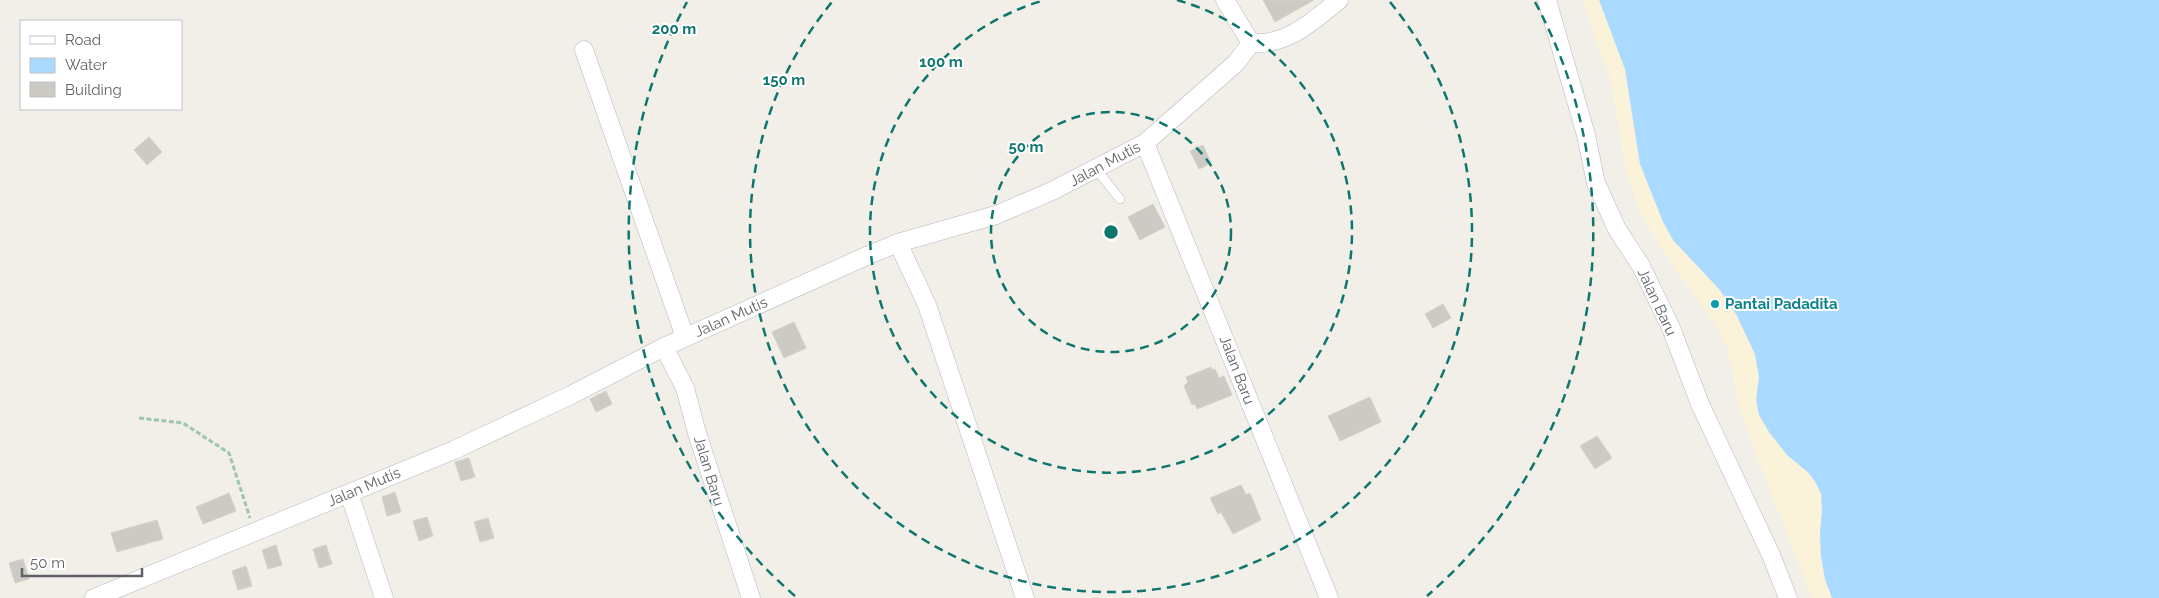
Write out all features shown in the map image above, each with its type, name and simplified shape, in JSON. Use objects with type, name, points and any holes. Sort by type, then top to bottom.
[{"type":"street","points":[[1225,0],[1251,43],[1273,43],[1293,34],[1339,0]]},
{"type":"street","name":"Jalan Baru","points":[[1547,0],[1586,135],[1596,184],[1617,229],[1640,266],[1667,320],[1698,398],[1771,555],[1788,598]]},
{"type":"street","name":"Jalan Mutis","points":[[94,598],[254,530],[454,450],[571,395],[685,337],[898,243],[996,215],[1096,169],[1145,143],[1236,64],[1251,43]]},
{"type":"street","points":[[584,50],[685,337]]},
{"type":"street","name":"Jalan Baru","points":[[1145,143],[1329,598]]},
{"type":"street","points":[[898,243],[927,306],[1025,598]]},
{"type":"street","name":"Jalan Baru","points":[[664,347],[686,388],[711,478],[751,598]]},
{"type":"street","points":[[350,493],[384,598]]},
{"type":"lane","points":[[1096,169],[1120,199]]},
{"type":"path","points":[[139,418],[183,422],[229,453],[254,530]]},
{"type":"sand","name":"Pantai Padadita","points":[[1582,0],[1599,0],[1625,69],[1640,164],[1663,222],[1688,257],[1719,289],[1736,314],[1755,354],[1759,377],[1757,400],[1800,466],[1816,482],[1821,494],[1821,556],[1825,579],[1832,598],[1812,598],[1740,410],[1728,350],[1716,325],[1666,256],[1637,207],[1625,166],[1611,80]]},
{"type":"water","points":[[1599,0],[2159,0],[2159,598],[1832,598],[1825,579],[1821,556],[1821,494],[1809,473],[1787,455],[1769,432],[1759,415],[1756,400],[1759,377],[1755,354],[1736,314],[1719,289],[1673,240],[1663,222],[1640,164],[1625,69]]},
{"type":"building","points":[[1263,0],[1314,0],[1275,22]]},
{"type":"building","points":[[149,137],[162,152],[147,165],[134,150]]},
{"type":"building","points":[[1203,145],[1211,163],[1199,169],[1190,151]]},
{"type":"building","points":[[1153,204],[1165,227],[1140,240],[1128,217]]},
{"type":"building","points":[[1443,304],[1451,318],[1433,328],[1425,314]]},
{"type":"building","points":[[794,322],[806,348],[784,358],[772,332]]},
{"type":"building","points":[[1211,367],[1212,370],[1215,369],[1219,378],[1224,376],[1232,395],[1197,409],[1195,404],[1192,405],[1184,386],[1188,382],[1186,377]]},
{"type":"building","points":[[606,391],[612,404],[596,412],[590,399]]},
{"type":"building","points":[[1370,397],[1381,422],[1340,441],[1328,416]]},
{"type":"building","points":[[1597,436],[1612,458],[1595,469],[1580,446]]},
{"type":"building","points":[[469,458],[475,477],[461,481],[455,462]]},
{"type":"building","points":[[1241,485],[1246,495],[1250,493],[1261,520],[1233,534],[1221,512],[1218,514],[1210,498]]},
{"type":"building","points":[[395,492],[401,512],[387,516],[382,497]]},
{"type":"building","points":[[229,493],[236,511],[203,524],[196,507]]},
{"type":"building","points":[[427,517],[433,536],[419,541],[413,521]]},
{"type":"building","points":[[488,518],[494,538],[480,542],[474,522]]},
{"type":"building","points":[[157,520],[163,539],[117,552],[111,533]]},
{"type":"building","points":[[276,545],[282,565],[268,569],[262,550]]},
{"type":"building","points":[[326,545],[332,564],[319,568],[313,549]]},
{"type":"building","points":[[23,559],[29,579],[15,583],[9,563]]},
{"type":"building","points":[[246,566],[252,586],[238,590],[232,571]]},
{"type":"place","name":"Pantai Padadita","points":[[1715,304]]}]
